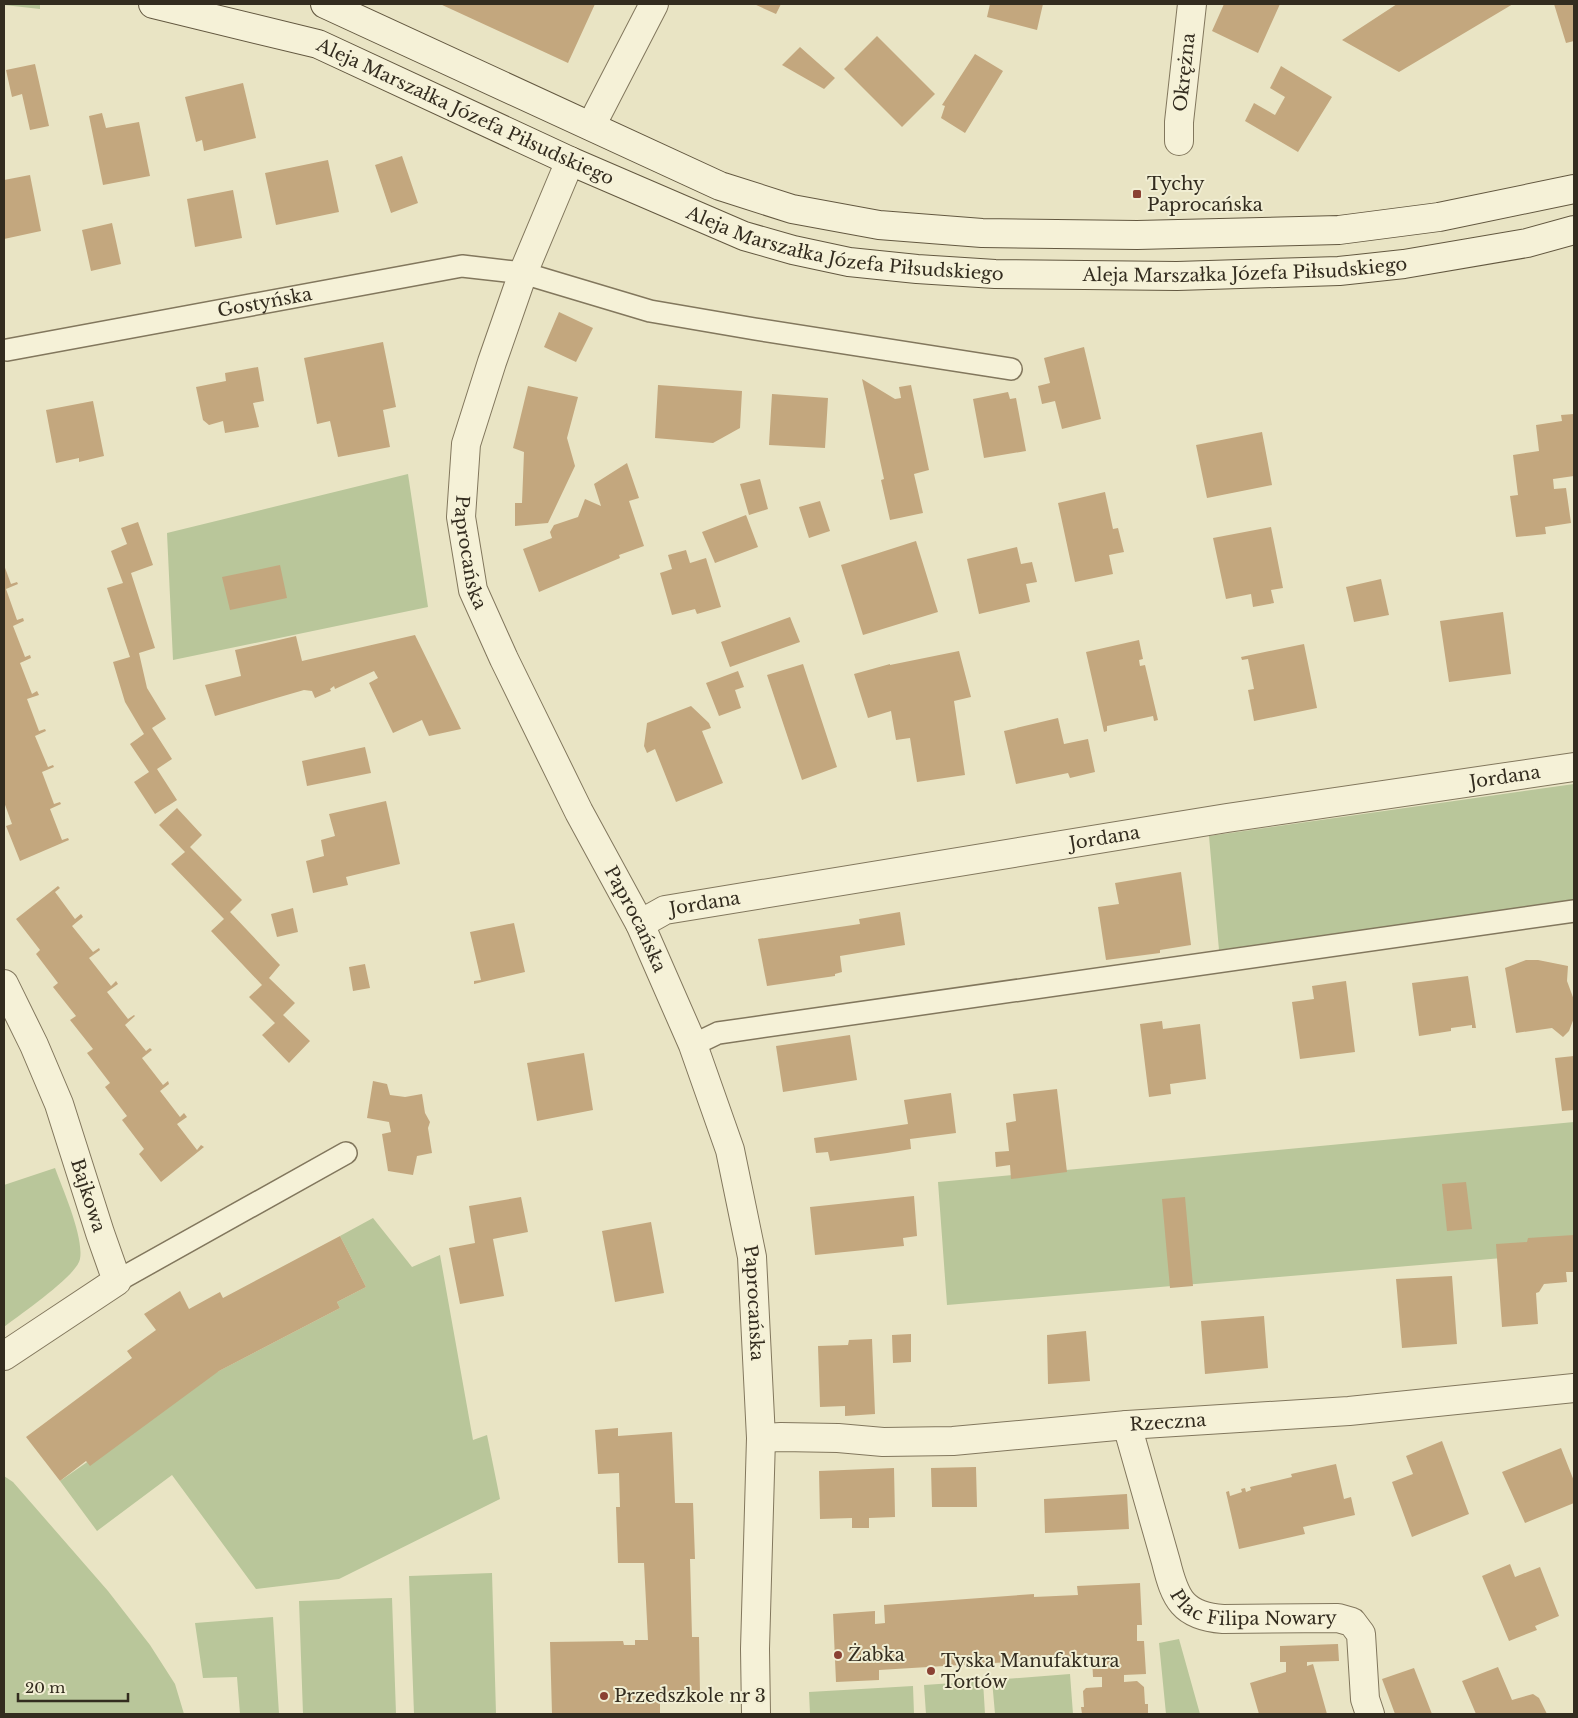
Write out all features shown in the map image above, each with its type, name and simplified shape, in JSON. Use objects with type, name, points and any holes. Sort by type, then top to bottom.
[{"type":"street","name":"Aleja Marszałka Józefa Piłsudskiego","points":[[153,4],[318,44],[570,161],[744,236],[793,250],[849,262],[917,270],[995,274],[1177,276],[1339,271],[1423,261],[1527,243],[1574,230]]},
{"type":"street","name":"Aleja Marszałka Józefa Piłsudskiego","points":[[324,4],[720,186],[792,209],[880,225],[982,233],[1137,235],[1339,230],[1439,217],[1574,188]]},
{"type":"street","points":[[591,126],[654,4]]},
{"type":"street","name":"Okrężna","points":[[1179,141],[1179,122],[1192,4]]},
{"type":"street","name":"Paprocańska","points":[[570,161],[523,273],[466,444],[461,517],[473,590],[504,659],[575,804],[640,924],[693,1045],[730,1150],[752,1257],[761,1438],[755,1649],[756,1714]]},
{"type":"street","name":"Jordana","points":[[640,924],[665,910],[1218,820],[1574,767]]},
{"type":"street","name":"Bajkowa","points":[[4,984],[34,1045],[58,1104],[117,1281]]},
{"type":"street","points":[[4,1356],[117,1281]]},
{"type":"street","name":"Rzeczna","points":[[761,1438],[838,1438],[883,1442],[953,1441],[1127,1424],[1348,1411],[1574,1388]]},
{"type":"street","name":"Plac Filipa Nowary","points":[[1127,1424],[1171,1584],[1175,1593],[1186,1607],[1195,1614],[1223,1620],[1338,1618],[1352,1622],[1357,1626],[1361,1634],[1365,1699],[1370,1714]]},
{"type":"lane","name":"Gostyńska","points":[[7,350],[462,266],[523,273],[650,311],[1011,369]]},
{"type":"lane","points":[[693,1045],[718,1034],[1574,911]]},
{"type":"lane","points":[[117,1281],[346,1154]]},
{"type":"green space","points":[[40,4],[40,9],[4,5]]},
{"type":"green space","points":[[408,474],[428,607],[173,660],[167,533]]},
{"type":"green space","points":[[1574,784],[1574,901],[1219,950],[1209,836]]},
{"type":"green space","points":[[1574,1122],[1574,1252],[947,1305],[938,1182]]},
{"type":"green space","points":[[55,1168],[76,1226],[80,1259],[59,1285],[4,1327],[4,1185]]},
{"type":"green space","points":[[373,1218],[412,1267],[440,1255],[473,1440],[487,1435],[500,1499],[339,1579],[256,1589],[172,1475],[97,1531],[60,1481],[215,1373],[340,1308],[337,1302],[366,1287],[340,1236]]},
{"type":"green space","points":[[4,1476],[13,1482],[108,1591],[150,1645],[175,1684],[184,1714],[4,1714]]},
{"type":"green space","points":[[492,1573],[496,1714],[414,1714],[409,1576]]},
{"type":"green space","points":[[392,1598],[396,1714],[303,1714],[299,1601]]},
{"type":"green space","points":[[273,1617],[279,1714],[240,1714],[237,1677],[203,1678],[195,1623]]},
{"type":"green space","points":[[1179,1639],[1200,1714],[1166,1714],[1159,1643]]},
{"type":"green space","points":[[1070,1674],[1073,1714],[995,1714],[992,1680]]},
{"type":"green space","points":[[983,1681],[985,1714],[926,1714],[924,1685]]},
{"type":"green space","points":[[913,1686],[914,1714],[810,1714],[809,1692]]},
{"type":"building","points":[[440,4],[595,4],[568,63]]},
{"type":"building","points":[[754,4],[781,4],[776,14]]},
{"type":"building","points":[[990,4],[1043,4],[1037,30],[987,17]]},
{"type":"building","points":[[1224,4],[1280,4],[1258,53],[1212,31]]},
{"type":"building","points":[[1397,4],[1513,4],[1399,72],[1342,40]]},
{"type":"building","points":[[1554,4],[1574,4],[1574,41],[1566,43]]},
{"type":"building","points":[[877,36],[935,94],[902,127],[844,69]]},
{"type":"building","points":[[800,47],[835,78],[824,89],[782,65]]},
{"type":"building","points":[[975,54],[1003,71],[965,133],[941,118],[945,106],[942,105]]},
{"type":"building","points":[[35,64],[49,126],[30,130],[22,94],[12,97],[6,70]]},
{"type":"building","points":[[1281,66],[1332,97],[1298,152],[1245,121],[1254,103],[1275,115],[1285,97],[1270,88]]},
{"type":"building","points":[[243,83],[256,138],[204,151],[202,140],[196,142],[185,97]]},
{"type":"building","points":[[102,113],[106,128],[139,122],[150,176],[103,185],[89,116]]},
{"type":"building","points":[[402,156],[418,203],[391,213],[375,165]]},
{"type":"building","points":[[328,160],[339,212],[276,225],[265,173]]},
{"type":"building","points":[[30,175],[41,231],[4,239],[4,180]]},
{"type":"building","points":[[233,190],[242,238],[195,247],[187,199]]},
{"type":"building","points":[[112,223],[121,264],[91,271],[82,230]]},
{"type":"building","points":[[559,312],[593,328],[576,362],[544,347]]},
{"type":"building","points":[[383,342],[396,407],[383,410],[390,447],[338,457],[330,421],[317,424],[304,358]]},
{"type":"building","points":[[1084,347],[1101,419],[1062,429],[1055,401],[1042,404],[1038,386],[1050,383],[1044,358]]},
{"type":"building","points":[[258,367],[264,401],[253,403],[259,427],[225,433],[223,421],[209,425],[203,420],[196,387],[226,381],[225,373]]},
{"type":"building","points":[[862,379],[895,399],[901,398],[899,387],[911,385],[929,470],[914,474],[923,513],[890,520],[881,480],[884,479]]},
{"type":"building","points":[[658,385],[742,391],[740,428],[713,443],[655,438]]},
{"type":"building","points":[[528,386],[578,397],[567,438],[575,466],[548,523],[515,526],[515,503],[522,503],[524,452],[513,448]]},
{"type":"building","points":[[1008,392],[1010,399],[1016,398],[1026,451],[984,458],[973,399]]},
{"type":"building","points":[[772,394],[828,398],[825,448],[769,445]]},
{"type":"building","points":[[93,401],[104,456],[79,462],[79,458],[56,463],[46,410]]},
{"type":"building","points":[[1574,414],[1574,476],[1553,479],[1554,489],[1566,488],[1571,523],[1545,527],[1546,534],[1516,537],[1510,496],[1518,495],[1513,455],[1539,451],[1536,425],[1562,421],[1561,415]]},
{"type":"building","points":[[1262,432],[1272,485],[1207,498],[1196,445]]},
{"type":"building","points":[[627,463],[639,498],[629,501],[644,546],[619,555],[620,558],[539,592],[523,549],[552,538],[550,532],[554,525],[578,517],[585,499],[601,506],[594,484]]},
{"type":"building","points":[[760,479],[768,509],[749,515],[740,484]]},
{"type":"building","points":[[1105,492],[1113,529],[1118,528],[1124,552],[1109,555],[1113,574],[1075,582],[1058,503]]},
{"type":"building","points":[[820,501],[830,531],[809,538],[799,507]]},
{"type":"building","points":[[746,515],[758,547],[715,563],[702,532]]},
{"type":"building","points":[[138,522],[153,565],[131,573],[155,648],[139,653],[147,688],[166,719],[152,728],[172,759],[157,769],[177,800],[155,814],[134,782],[149,772],[130,744],[144,734],[125,702],[113,662],[130,657],[107,588],[123,583],[111,551],[127,544],[121,528]]},
{"type":"building","points":[[1271,527],[1283,588],[1271,590],[1274,603],[1253,607],[1251,594],[1226,599],[1213,538]]},
{"type":"building","points":[[916,541],[938,612],[863,635],[841,565]]},
{"type":"building","points":[[1017,547],[1021,564],[1032,562],[1037,582],[1026,584],[1030,602],[979,614],[967,559]]},
{"type":"building","points":[[686,550],[690,563],[706,558],[721,607],[697,614],[695,609],[672,615],[660,573],[672,569],[668,555]]},
{"type":"building","points":[[4,565],[11,584],[17,582],[18,584],[6,589],[17,620],[23,618],[24,621],[13,626],[25,657],[30,655],[31,658],[20,663],[32,694],[37,691],[39,695],[27,699],[39,731],[45,729],[46,731],[35,736],[48,767],[53,765],[54,767],[42,772],[54,804],[60,802],[61,804],[50,809],[62,840],[68,838],[69,840],[20,861],[6,826],[12,824],[4,802]]},
{"type":"building","points":[[280,565],[287,598],[230,610],[222,577]]},
{"type":"building","points":[[1381,579],[1389,615],[1354,622],[1346,587]]},
{"type":"building","points":[[1503,612],[1511,674],[1449,682],[1440,621]]},
{"type":"building","points":[[790,617],[800,642],[730,667],[721,642]]},
{"type":"building","points":[[415,635],[461,729],[429,736],[422,720],[393,733],[369,683],[378,678],[374,671],[335,689],[334,686],[330,689],[331,691],[315,698],[312,691],[304,690],[215,716],[205,685],[241,676],[235,650],[296,636],[302,661]]},
{"type":"building","points":[[1139,640],[1143,659],[1139,660],[1140,666],[1145,665],[1158,720],[1154,721],[1153,716],[1107,726],[1107,731],[1104,732],[1086,652]]},
{"type":"building","points":[[1304,644],[1317,708],[1254,721],[1248,690],[1254,689],[1248,659],[1242,660],[1241,657]]},
{"type":"building","points":[[959,651],[971,697],[954,701],[965,775],[917,782],[910,738],[896,740],[891,711],[868,718],[854,674],[890,664]]},
{"type":"building","points":[[803,664],[837,767],[802,780],[767,675]]},
{"type":"building","points":[[738,671],[744,687],[735,690],[741,708],[719,716],[706,683]]},
{"type":"building","points":[[691,706],[709,723],[711,728],[702,731],[723,783],[676,802],[655,749],[647,753],[644,746],[647,723]]},
{"type":"building","points":[[1058,718],[1064,744],[1088,739],[1095,772],[1070,778],[1068,773],[1016,784],[1004,731]]},
{"type":"building","points":[[365,747],[371,773],[307,786],[302,761]]},
{"type":"building","points":[[386,801],[400,864],[346,877],[348,885],[313,893],[306,861],[324,856],[321,840],[335,836],[329,814]]},
{"type":"building","points":[[177,808],[202,835],[190,847],[242,900],[230,912],[280,965],[269,978],[295,1003],[283,1015],[310,1041],[289,1063],[262,1035],[275,1023],[249,997],[262,985],[211,931],[224,919],[171,864],[185,852],[159,825]]},
{"type":"building","points":[[1181,872],[1191,945],[1160,950],[1160,953],[1106,960],[1098,907],[1119,904],[1115,883]]},
{"type":"building","points":[[58,886],[60,888],[55,892],[75,919],[81,914],[83,917],[72,926],[93,952],[99,948],[100,950],[89,958],[111,986],[116,981],[118,984],[107,992],[128,1019],[135,1016],[125,1025],[146,1051],[150,1048],[152,1050],[142,1058],[163,1085],[168,1081],[169,1084],[160,1091],[180,1117],[184,1113],[187,1117],[177,1124],[197,1150],[201,1145],[204,1147],[161,1182],[139,1154],[144,1149],[122,1120],[127,1116],[105,1087],[110,1083],[87,1053],[93,1049],[70,1020],[76,1016],[53,987],[58,983],[36,954],[40,950],[16,919]]},
{"type":"building","points":[[293,908],[298,932],[277,937],[271,914]]},
{"type":"building","points":[[900,912],[905,945],[840,956],[842,972],[835,974],[835,976],[767,986],[758,939],[860,924],[859,919]]},
{"type":"building","points":[[514,923],[525,972],[474,984],[474,981],[481,980],[470,932]]},
{"type":"building","points":[[1526,960],[1538,960],[1568,966],[1567,981],[1574,1000],[1574,1018],[1569,1031],[1563,1037],[1552,1028],[1516,1033],[1505,968]]},
{"type":"building","points":[[365,964],[370,988],[353,991],[349,967]]},
{"type":"building","points":[[1468,976],[1476,1028],[1472,1028],[1472,1025],[1451,1028],[1451,1031],[1419,1036],[1412,983]]},
{"type":"building","points":[[1346,981],[1355,1052],[1300,1059],[1292,1002],[1314,999],[1312,986]]},
{"type":"building","points":[[1162,1021],[1163,1029],[1200,1024],[1206,1079],[1170,1084],[1171,1094],[1149,1097],[1140,1024]]},
{"type":"building","points":[[850,1035],[857,1080],[783,1092],[776,1046]]},
{"type":"building","points":[[584,1053],[593,1110],[537,1121],[527,1063]]},
{"type":"building","points":[[1574,1056],[1574,1110],[1562,1111],[1555,1058]]},
{"type":"building","points":[[373,1081],[387,1084],[390,1095],[405,1097],[422,1094],[425,1113],[430,1122],[428,1128],[432,1153],[417,1156],[413,1175],[388,1171],[382,1134],[391,1132],[389,1122],[367,1118]]},
{"type":"building","points":[[1057,1089],[1067,1172],[1011,1179],[1010,1165],[996,1167],[995,1152],[1009,1151],[1006,1123],[1016,1121],[1013,1094]]},
{"type":"building","points":[[951,1093],[956,1133],[910,1139],[911,1149],[887,1153],[830,1161],[828,1152],[816,1153],[814,1138],[908,1124],[904,1100]]},
{"type":"building","points":[[1466,1182],[1472,1229],[1447,1231],[1442,1184]]},
{"type":"building","points":[[914,1196],[917,1236],[903,1238],[904,1246],[815,1255],[810,1207]]},
{"type":"building","points":[[521,1197],[528,1232],[493,1239],[504,1296],[460,1304],[449,1248],[475,1243],[469,1206]]},
{"type":"building","points":[[1185,1197],[1193,1286],[1170,1288],[1162,1199]]},
{"type":"building","points":[[651,1222],[664,1293],[615,1302],[602,1231]]},
{"type":"building","points":[[1574,1235],[1574,1272],[1566,1272],[1567,1282],[1544,1284],[1539,1292],[1536,1293],[1538,1324],[1502,1327],[1496,1244],[1527,1242],[1528,1238]]},
{"type":"building","points":[[340,1236],[366,1287],[337,1302],[340,1308],[219,1371],[90,1466],[86,1461],[60,1481],[26,1437],[132,1358],[127,1351],[156,1330],[144,1314],[180,1291],[189,1309],[220,1292],[223,1298]]},
{"type":"building","points":[[1452,1276],[1457,1344],[1402,1348],[1396,1279]]},
{"type":"building","points":[[1264,1316],[1268,1368],[1205,1374],[1201,1321]]},
{"type":"building","points":[[1086,1331],[1090,1381],[1048,1384],[1047,1335]]},
{"type":"building","points":[[911,1334],[911,1362],[893,1363],[892,1335]]},
{"type":"building","points":[[872,1339],[875,1414],[845,1416],[845,1406],[820,1407],[818,1346],[848,1345],[849,1340]]},
{"type":"building","points":[[618,1428],[618,1436],[672,1432],[675,1503],[693,1503],[695,1559],[690,1559],[692,1637],[699,1637],[700,1694],[660,1697],[660,1714],[552,1714],[550,1642],[623,1641],[624,1645],[635,1645],[635,1640],[648,1640],[644,1563],[618,1563],[616,1507],[620,1507],[619,1473],[598,1474],[595,1430]]},
{"type":"building","points":[[1442,1441],[1469,1514],[1412,1537],[1392,1482],[1413,1474],[1406,1456]]},
{"type":"building","points":[[1561,1448],[1574,1481],[1574,1503],[1525,1523],[1502,1472]]},
{"type":"building","points":[[1336,1464],[1344,1499],[1351,1497],[1355,1515],[1303,1527],[1305,1534],[1239,1549],[1226,1492],[1229,1491],[1230,1496],[1242,1492],[1241,1489],[1245,1488],[1246,1492],[1251,1490],[1250,1487],[1292,1477],[1291,1474]]},
{"type":"building","points":[[976,1467],[977,1507],[932,1507],[931,1468]]},
{"type":"building","points":[[894,1468],[895,1517],[869,1518],[869,1528],[852,1528],[852,1518],[820,1519],[819,1471]]},
{"type":"building","points":[[1127,1494],[1129,1529],[1045,1533],[1044,1499]]},
{"type":"building","points":[[1510,1564],[1515,1577],[1540,1567],[1559,1616],[1535,1626],[1537,1630],[1509,1641],[1482,1576]]},
{"type":"building","points":[[1140,1583],[1142,1625],[1137,1625],[1137,1641],[1144,1641],[1146,1674],[1124,1675],[1124,1682],[1137,1681],[1144,1687],[1145,1704],[1148,1704],[1148,1714],[1082,1714],[1081,1707],[1084,1707],[1083,1691],[1086,1688],[1102,1687],[1102,1677],[1093,1677],[1092,1657],[879,1670],[879,1680],[836,1682],[833,1614],[875,1611],[875,1624],[885,1623],[884,1605],[1034,1594],[1034,1597],[1078,1595],[1077,1586]]},
{"type":"building","points":[[1338,1644],[1339,1661],[1307,1662],[1307,1666],[1313,1664],[1327,1714],[1259,1714],[1250,1683],[1286,1672],[1286,1662],[1280,1662],[1280,1646]]},
{"type":"building","points":[[1498,1667],[1512,1700],[1533,1694],[1539,1698],[1547,1714],[1476,1714],[1462,1681]]},
{"type":"building","points":[[1414,1668],[1432,1714],[1395,1714],[1382,1679]]},
{"type":"place","name":"Tychy Paprocańska","points":[[1137,194]]},
{"type":"place","name":"Żabka","points":[[838,1655]]},
{"type":"place","name":"Tyska Manufaktura Tortów","points":[[931,1671]]},
{"type":"place","name":"Przedszkole nr 3","points":[[604,1696]]}]
